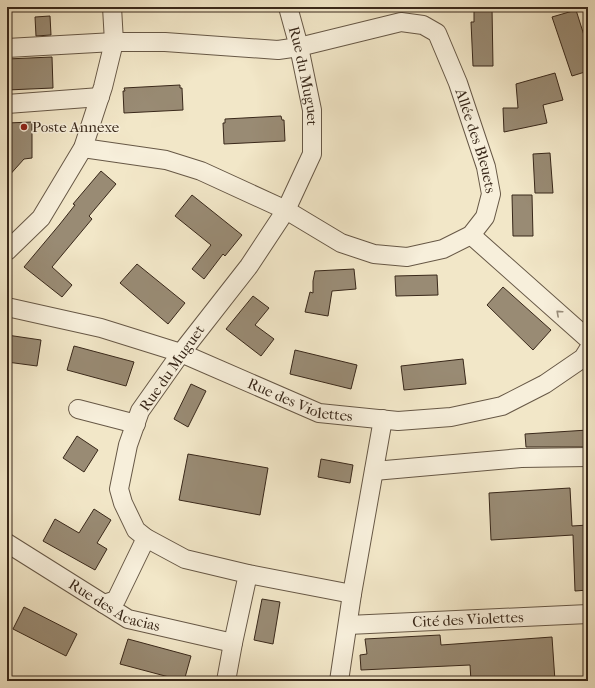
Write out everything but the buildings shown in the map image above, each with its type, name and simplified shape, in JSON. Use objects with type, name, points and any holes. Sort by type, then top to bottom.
[{"type":"street","points":[[7,251],[42,218],[82,148],[100,97],[114,42],[112,7]]},
{"type":"street","name":"Rue du Muguet","points":[[288,7],[299,47],[312,110],[312,154],[286,210],[249,266],[181,353],[140,411],[128,445],[119,489],[122,503],[136,530],[146,538],[185,559],[248,574],[352,594]]},
{"type":"street","name":"Allée des Bleuets","points":[[7,48],[114,42],[165,42],[278,50],[299,47],[401,22],[423,25],[437,32],[458,83],[484,160],[491,194],[485,217],[471,235],[443,248],[407,257],[374,254],[341,243],[286,210],[201,171],[166,160],[82,148]]},
{"type":"street","points":[[7,104],[100,97]]},
{"type":"street","points":[[471,235],[588,339]]},
{"type":"street","name":"Rue des Violettes","points":[[7,307],[101,328],[181,353],[319,413],[398,421],[451,417],[502,406],[545,384],[582,358],[588,350]]},
{"type":"street","points":[[78,409],[136,424]]},
{"type":"street","points":[[339,681],[352,594],[383,419]]},
{"type":"street","points":[[374,471],[521,458],[588,456]]},
{"type":"street","points":[[104,604],[116,600],[146,538]]},
{"type":"street","name":"Rue des Acacias","points":[[7,542],[128,619],[233,643]]},
{"type":"street","points":[[226,681],[248,574]]},
{"type":"street","name":"Cité des Violettes","points":[[348,625],[588,614]]},
{"type":"place","name":"Poste Annexe","points":[[24,127]]}]
